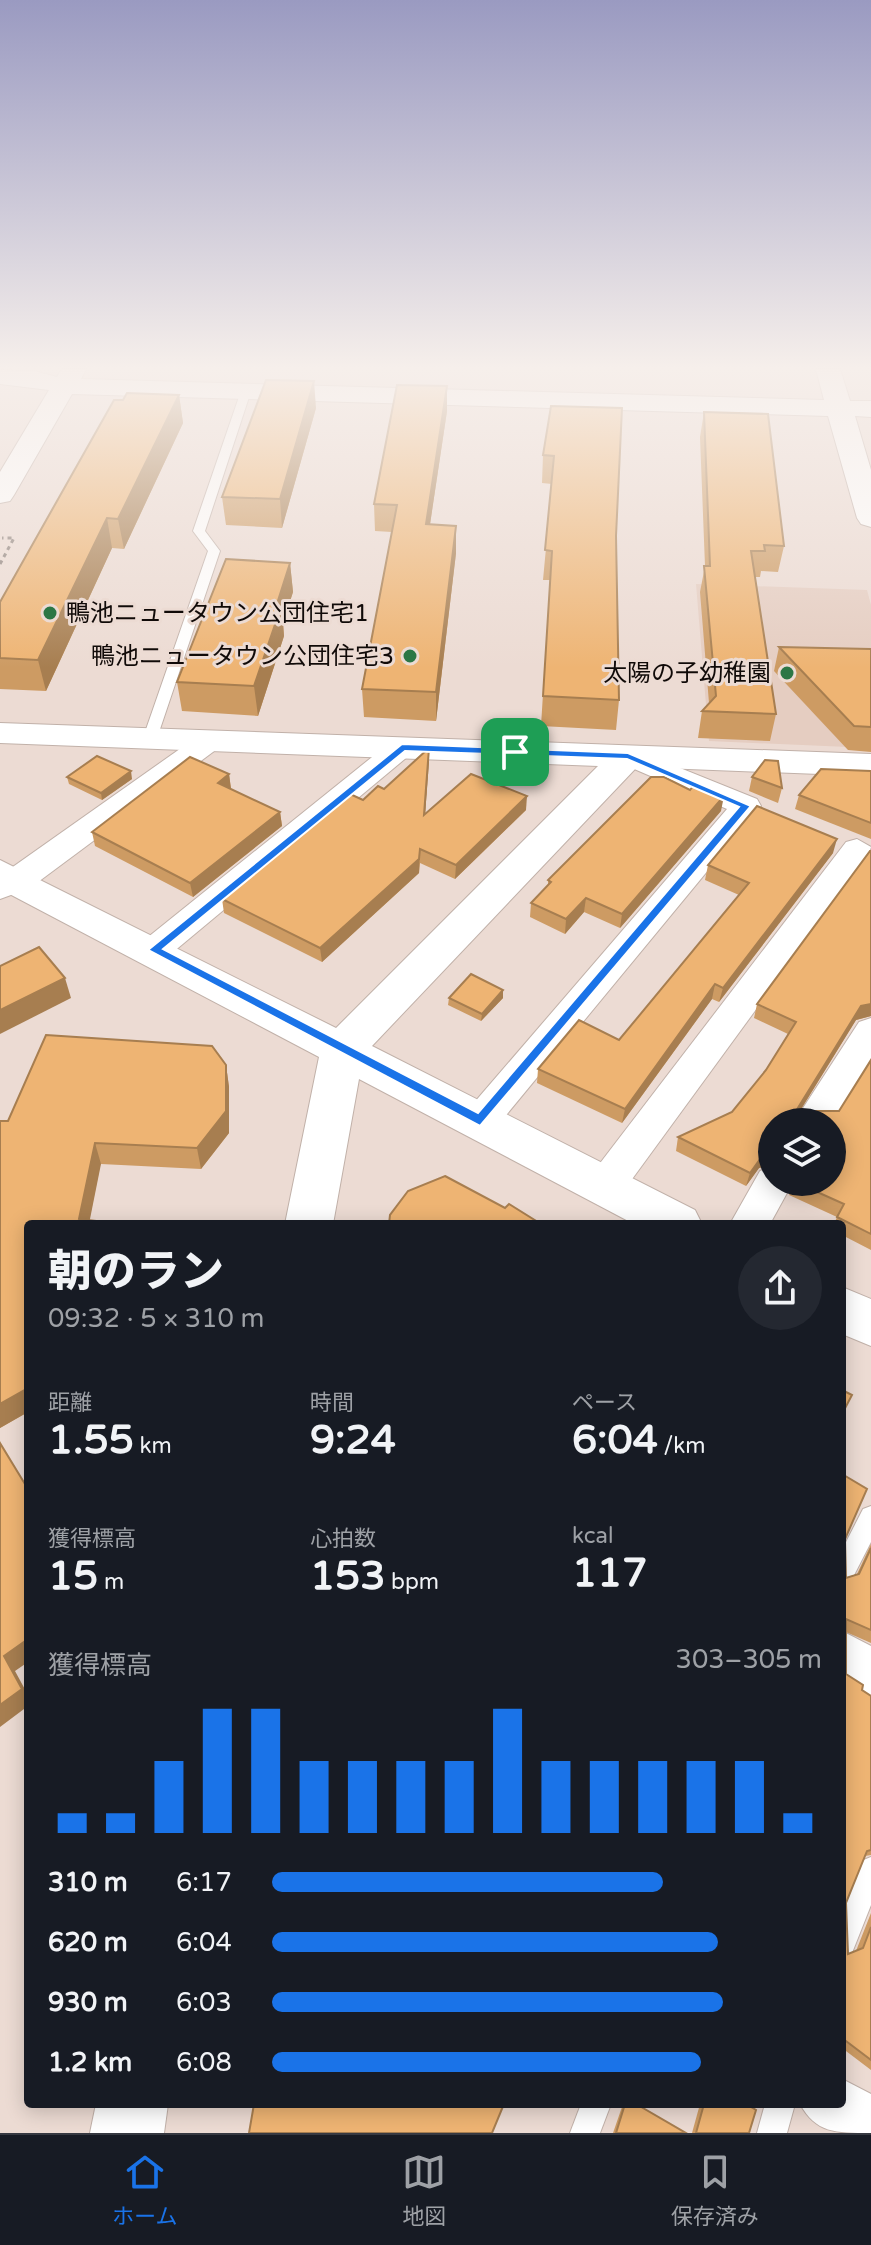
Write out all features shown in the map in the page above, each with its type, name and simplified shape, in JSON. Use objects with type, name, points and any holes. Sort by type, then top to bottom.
[{"type":"street","points":[[0,495],[16,469]]},
{"type":"street","points":[[857,469],[871,518]]},
{"type":"street","points":[[0,733],[871,765]]},
{"type":"street","points":[[6,881],[211,740]]},
{"type":"street","points":[[154,950],[402,747]]},
{"type":"street","points":[[480,1121],[760,811],[628,756]]},
{"type":"street","points":[[310,1220],[342,1049],[628,756]]},
{"type":"street","points":[[605,1186],[852,847]]},
{"type":"street","points":[[6,881],[154,950],[670,1220]]},
{"type":"street","points":[[822,1108],[871,1031]]},
{"type":"street","points":[[752,1220],[766,1196]]},
{"type":"street","points":[[846,1658],[871,1674]]},
{"type":"street","points":[[127,2133],[131,2108]]},
{"type":"street","points":[[837,2108],[871,2127]]},
{"type":"lane","points":[[150,738],[214,551],[199,531],[220,469]]},
{"type":"lane","points":[[846,1567],[871,1517]]},
{"type":"lane","points":[[846,1933],[871,1871]]},
{"type":"lane","points":[[585,2133],[594,2108]]},
{"type":"lane","points":[[772,2133],[779,2108]]},
{"type":"path","points":[[0,564],[14,538],[2,538]]},
{"type":"shaded area","name":"太陽の子幼稚園","points":[[696,584],[867,590],[871,605],[871,748],[709,741]]},
{"type":"building","points":[[75,469],[143,469],[118,519],[107,518],[38,660],[0,658],[0,602]]},
{"type":"building","points":[[233,469],[289,469],[280,499],[222,497]]},
{"type":"building","points":[[381,469],[434,469],[426,524],[456,526],[436,692],[362,689],[397,505],[374,504]]},
{"type":"building","points":[[553,469],[619,469],[616,536],[619,700],[543,696],[552,551],[545,550]]},
{"type":"building","points":[[706,469],[775,469],[784,546],[764,545],[765,551],[751,551],[776,714],[702,711],[716,696],[704,566],[710,566]]},
{"type":"building","points":[[226,559],[290,563],[276,607],[281,607],[254,686],[177,682]]},
{"type":"building","points":[[779,647],[871,649],[871,727],[854,726]]},
{"type":"building","points":[[429,748],[424,815],[471,774],[527,796],[456,865],[420,849],[419,859],[320,948],[222,899],[350,794],[363,800],[378,786],[384,789]]},
{"type":"building","points":[[97,756],[131,771],[101,793],[67,777]]},
{"type":"building","points":[[190,757],[229,774],[218,783],[280,812],[190,883],[92,832]]},
{"type":"building","points":[[765,760],[778,761],[782,788],[752,777]]},
{"type":"building","points":[[821,769],[871,771],[871,823],[799,795]]},
{"type":"building","points":[[651,777],[664,777],[690,790],[694,785],[724,796],[622,914],[586,898],[566,919],[531,903],[551,882],[548,880]]},
{"type":"building","points":[[757,806],[837,839],[723,988],[715,984],[625,1109],[538,1069],[579,1020],[619,1040],[749,883],[708,865]]},
{"type":"building","points":[[871,851],[871,1004],[861,1006],[798,1108],[758,1108],[758,1162],[750,1173],[678,1137],[732,1112],[766,1070],[796,1022],[757,1004]]},
{"type":"building","points":[[39,947],[65,978],[0,1010],[0,966]]},
{"type":"building","points":[[471,974],[503,990],[482,1014],[449,998]]},
{"type":"building","points":[[46,1035],[212,1046],[226,1065],[226,1111],[197,1148],[95,1143],[79,1219],[88,1220],[24,1220],[24,1390],[0,1404],[0,1121],[8,1121]]},
{"type":"building","points":[[871,1060],[871,1234],[837,1217],[844,1204],[826,1196],[846,1196],[846,1108],[841,1108]]},
{"type":"building","points":[[445,1176],[505,1208],[509,1204],[535,1220],[389,1220],[408,1191]]},
{"type":"building","points":[[846,1392],[852,1395],[846,1406]]},
{"type":"building","points":[[0,1443],[24,1482],[24,1642],[4,1656],[22,1689],[0,1705]]},
{"type":"building","points":[[846,1476],[867,1489],[846,1537]]},
{"type":"building","points":[[871,1548],[871,1630],[846,1619],[846,1578],[859,1574]]},
{"type":"building","points":[[846,1674],[863,1685],[862,1690],[871,1696],[871,1850],[867,1851],[846,1903]]},
{"type":"building","points":[[846,1903],[848,1954],[863,1948],[871,1927],[871,2060],[846,2041]]},
{"type":"building","points":[[253,2108],[502,2108],[492,2133],[249,2133]]},
{"type":"building","points":[[624,2108],[643,2108],[686,2133],[616,2133]]},
{"type":"building","points":[[703,2108],[756,2110],[749,2133],[696,2133]]},
{"type":"place","name":"鴨池ニュータウン公団住宅1","points":[[50,613]]},
{"type":"place","name":"鴨池ニュータウン公団住宅3","points":[[410,656]]},
{"type":"place","name":"太陽の子幼稚園","points":[[787,673]]},
{"type":"route","points":[[402,747],[515,752],[628,756],[746,806],[480,1121],[267,1012],[154,950],[402,747]]}]
